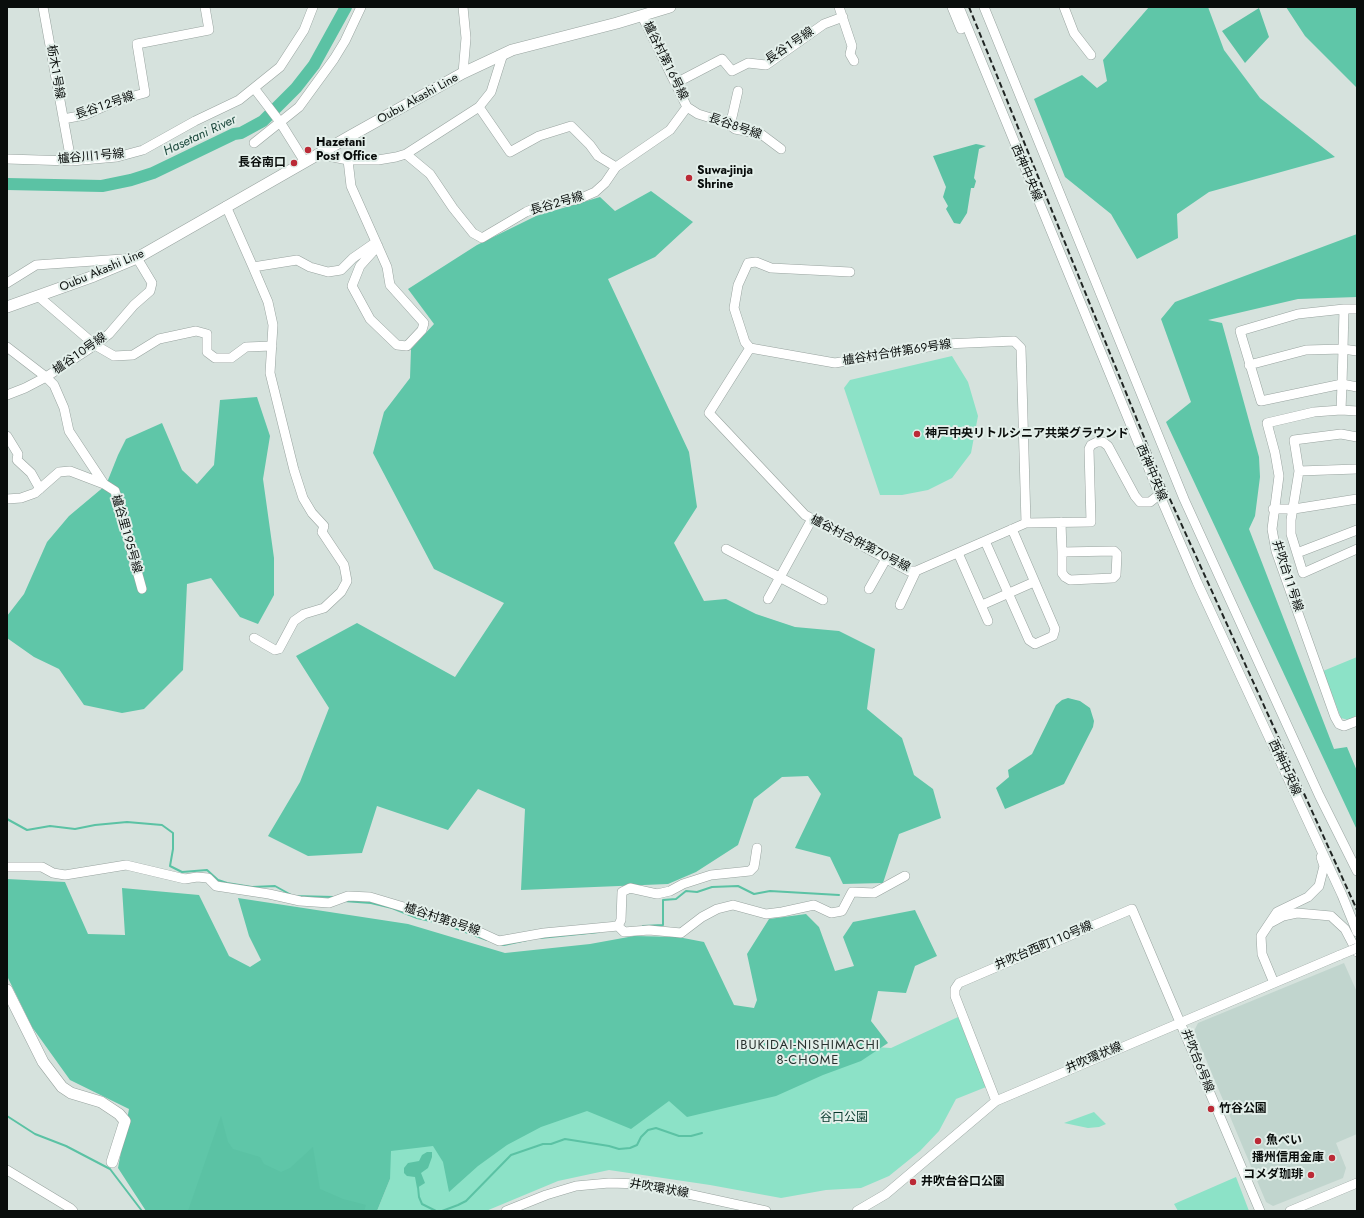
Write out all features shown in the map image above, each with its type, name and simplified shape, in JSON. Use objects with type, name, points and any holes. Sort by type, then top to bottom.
[{"type":"main road","name":"Oubu Akashi Line","points":[[7,307],[94,276],[137,258],[318,154],[464,73],[503,54],[670,7]]},
{"type":"main road","points":[[7,990],[43,1062],[62,1087],[71,1093],[100,1102],[119,1114],[125,1121],[112,1162]]},
{"type":"street","name":"栃木１号線","points":[[43,7],[70,162]]},
{"type":"street","name":"長谷１２号線","points":[[63,119],[85,115],[119,100],[145,93],[138,44],[209,30],[205,7]]},
{"type":"street","name":"櫨谷川１号線","points":[[7,159],[70,162],[117,157],[143,150],[195,121],[239,100],[280,67],[304,30],[312,7]]},
{"type":"street","points":[[254,143],[299,107],[334,59],[345,41],[361,7]]},
{"type":"street","points":[[463,7],[466,38],[464,73]]},
{"type":"street","points":[[838,7],[843,17],[852,46],[850,54],[854,61]]},
{"type":"street","points":[[952,7],[1014,151],[1035,194]]},
{"type":"street","name":"西神中央線","points":[[959,7],[1035,194],[1197,582],[1300,801],[1357,932]]},
{"type":"street","name":"西神中央線","points":[[984,7],[1184,499],[1319,795],[1357,871]]},
{"type":"street","points":[[989,7],[1056,185]]},
{"type":"street","points":[[1064,7],[1074,33],[1091,55]]},
{"type":"street","name":"櫨谷村第１６号線","points":[[642,16],[687,107]]},
{"type":"street","name":"長谷１号線","points":[[676,84],[722,59],[732,71],[748,63],[766,65],[824,24],[843,17]]},
{"type":"street","points":[[318,154],[348,160],[378,160],[406,154],[480,107],[491,92],[503,54]]},
{"type":"street","points":[[254,88],[280,122],[304,162]]},
{"type":"street","points":[[730,126],[738,91]]},
{"type":"street","points":[[480,107],[510,152],[539,136],[571,126],[590,145],[598,156],[616,167],[670,130],[687,107]]},
{"type":"street","name":"長谷８号線","points":[[687,107],[698,114],[735,129],[761,134],[781,149]]},
{"type":"street","name":"長谷２号線","points":[[406,154],[430,174],[472,233],[482,238],[533,209],[580,199],[595,192],[605,183],[616,167]]},
{"type":"street","points":[[348,160],[351,186],[387,266],[390,285],[424,323],[422,330],[407,346],[397,345],[370,319],[352,286],[360,266],[377,244]]},
{"type":"street","points":[[226,206],[268,302],[273,325],[270,372],[284,433],[303,498],[312,513],[324,526],[322,532],[344,565],[347,581],[341,592],[324,608],[304,614],[294,621],[279,649],[275,650],[254,638]]},
{"type":"street","points":[[253,267],[297,260],[310,267],[328,272],[341,270],[353,258],[377,244]]},
{"type":"street","points":[[7,282],[28,268],[36,266],[137,258]]},
{"type":"street","name":"櫨谷１０号線","points":[[7,395],[46,377],[109,334],[134,305],[150,290],[152,283],[137,258]]},
{"type":"street","points":[[750,348],[745,342],[734,308],[738,285],[748,263],[756,262],[771,268],[850,272]]},
{"type":"street","points":[[38,296],[95,345],[114,356],[133,355],[159,338],[196,331],[207,334],[207,352],[215,358],[230,358],[246,347],[272,346]]},
{"type":"street","points":[[1357,309],[1298,314],[1240,331],[1249,366],[1261,401],[1342,384],[1357,387]]},
{"type":"street","points":[[1342,410],[1344,310]]},
{"type":"street","name":"櫨谷村合併第６９号線","points":[[750,348],[835,363],[945,344],[1014,341],[1021,348],[1026,523]]},
{"type":"street","name":"櫨谷里１９５号線","points":[[7,347],[54,385],[64,408],[69,431],[104,484],[115,491],[142,589]]},
{"type":"street","name":"櫨谷村合併第７０号線","points":[[750,348],[710,413],[804,515],[909,571],[916,571],[1026,523]]},
{"type":"street","points":[[1249,366],[1306,350],[1343,349],[1357,351]]},
{"type":"street","name":"井吹台１１号線","points":[[1357,412],[1342,410],[1314,412],[1267,423],[1276,453],[1279,476],[1273,509],[1272,529],[1276,551],[1335,717],[1339,724],[1344,726],[1357,721]]},
{"type":"street","points":[[1357,436],[1341,434],[1294,440],[1299,471],[1291,534],[1303,573],[1357,549]]},
{"type":"street","points":[[8,437],[18,454],[17,460],[31,473],[40,489]]},
{"type":"street","points":[[1026,523],[1091,522],[1089,449],[1091,445],[1097,442],[1103,442],[1108,446],[1135,496],[1140,502],[1150,502],[1160,494]]},
{"type":"street","points":[[1299,471],[1357,469]]},
{"type":"street","points":[[7,499],[35,493],[59,472],[70,471],[104,484]]},
{"type":"street","points":[[1273,509],[1294,509],[1357,499]]},
{"type":"street","points":[[768,599],[812,519]]},
{"type":"street","points":[[1061,522],[1062,573],[1070,580],[1113,578],[1116,575],[1118,554],[1114,551],[1062,552]]},
{"type":"street","points":[[985,541],[1029,640],[1035,644],[1053,636],[1055,629],[1012,529]]},
{"type":"street","points":[[1297,553],[1357,530]]},
{"type":"street","points":[[726,548],[781,576],[823,600]]},
{"type":"street","points":[[958,553],[988,621]]},
{"type":"street","points":[[869,589],[886,559]]},
{"type":"street","points":[[900,605],[916,571]]},
{"type":"street","points":[[982,605],[1034,582]]},
{"type":"street","points":[[1319,795],[1357,862]]},
{"type":"street","points":[[1274,983],[1262,954],[1261,936],[1268,923],[1277,912],[1308,897],[1319,886],[1324,866],[1300,801]]},
{"type":"street","points":[[620,928],[622,892],[630,888],[657,894],[670,891],[683,884],[711,875],[750,871],[754,867],[757,848]]},
{"type":"street","name":"櫨谷村第８号線","points":[[7,867],[42,867],[53,873],[65,875],[126,865],[185,879],[197,877],[208,878],[216,886],[230,890],[270,894],[300,901],[329,903],[348,896],[370,897],[464,925],[499,941],[544,933],[620,928],[681,933],[702,917],[717,909],[733,904],[766,914],[814,905],[830,913],[842,911],[852,892],[874,893],[905,876]]},
{"type":"street","name":"井吹台西町１１０号線","points":[[996,1101],[955,996],[955,988],[960,983],[1000,965],[1132,909],[1181,1022]]},
{"type":"street","points":[[1268,923],[1283,916],[1297,913],[1331,916],[1345,929],[1357,952]]},
{"type":"street","name":"井吹環状線","points":[[857,1211],[886,1194],[996,1101],[1357,948]]},
{"type":"street","name":"井吹台６号線","points":[[1181,1022],[1260,1211]]},
{"type":"street","points":[[7,1170],[73,1211]]},
{"type":"street","name":"井吹環状線","points":[[506,1211],[553,1192],[576,1186],[609,1183],[642,1184],[766,1211]]},
{"type":"street","points":[[1290,1211],[1357,1183]]},
{"type":"shaded area","points":[[1149,7],[1208,7],[1224,50],[1260,98],[1335,157],[1209,192],[1177,214],[1178,238],[1137,259],[1111,214],[1065,177],[1034,99],[1082,75],[1097,88],[1107,81],[1103,60]]},
{"type":"shaded area","points":[[1286,7],[1357,7],[1357,88],[1305,36]]},
{"type":"shaded area","points":[[1259,8],[1269,37],[1245,63],[1222,31]]},
{"type":"shaded area","points":[[976,144],[986,146],[979,149],[974,178],[976,181],[974,188],[971,188],[967,213],[960,224],[954,223],[946,209],[948,206],[943,197],[946,187],[933,156]]},
{"type":"shaded area","points":[[651,191],[693,222],[655,257],[608,279],[689,452],[697,507],[674,543],[704,601],[726,599],[756,614],[795,627],[839,631],[875,649],[867,709],[902,738],[914,775],[933,789],[941,818],[899,834],[883,883],[843,884],[830,857],[795,848],[821,794],[808,776],[782,777],[754,799],[738,845],[696,872],[668,884],[521,890],[525,809],[478,789],[448,830],[377,806],[362,853],[308,856],[268,836],[300,782],[329,708],[296,656],[357,623],[455,677],[504,603],[434,569],[373,453],[384,412],[410,378],[411,349],[434,324],[408,289],[477,245],[536,216],[600,197],[615,211]]},
{"type":"shaded area","points":[[1357,234],[1357,297],[1298,299],[1208,320],[1222,323],[1259,457],[1260,477],[1255,516],[1249,529],[1334,749],[1347,747],[1357,771],[1357,830],[1166,422],[1191,402],[1161,319],[1175,302]]},
{"type":"shaded area","points":[[257,397],[270,436],[263,479],[274,558],[274,595],[258,624],[240,617],[211,578],[187,584],[183,670],[144,709],[122,713],[84,705],[59,669],[34,657],[7,638],[7,616],[24,594],[47,542],[69,516],[106,485],[126,439],[162,423],[182,470],[197,484],[214,465],[220,400]]},
{"type":"shaded area","points":[[1068,698],[1080,701],[1090,708],[1094,721],[1093,727],[1064,784],[1005,809],[996,788],[1009,777],[1008,770],[1032,754],[1056,705],[1062,700]]},
{"type":"shaded area","points":[[7,879],[65,882],[88,934],[125,935],[122,888],[199,895],[229,956],[250,967],[261,960],[249,936],[238,898],[408,924],[505,953],[590,944],[634,936],[678,937],[704,942],[734,1005],[754,1008],[757,1000],[747,954],[769,919],[806,914],[819,927],[835,971],[854,966],[843,937],[853,922],[915,910],[937,956],[915,966],[906,993],[878,991],[871,1021],[888,1043],[861,1061],[823,1075],[776,1096],[687,1117],[669,1101],[631,1129],[587,1111],[541,1127],[507,1145],[478,1166],[449,1192],[443,1162],[433,1146],[391,1151],[390,1179],[377,1211],[146,1211],[118,1168],[129,1109],[70,1080],[32,1027],[7,976]]},
{"type":"shaded area","points":[[1344,963],[1357,992],[1357,1134],[1336,1143],[1346,1168],[1343,1178],[1273,1206],[1266,1202],[1194,1031],[1198,1023]]},
{"type":"shaded area","points":[[221,1116],[228,1142],[233,1149],[260,1157],[264,1164],[281,1172],[290,1168],[313,1147],[320,1189],[343,1199],[366,1205],[364,1211],[188,1211]]},
{"type":"shaded area","points":[[427,1152],[432,1152],[432,1157],[428,1168],[421,1173],[425,1183],[417,1188],[415,1177],[407,1176],[404,1173],[404,1168],[408,1163],[419,1161],[422,1155]]},
{"type":"green space","name":"神戸中央リトルシニア共栄グラウンド","points":[[952,356],[968,382],[978,416],[971,453],[952,478],[928,490],[902,495],[880,495],[844,388],[850,380]]},
{"type":"green space","points":[[1357,657],[1357,715],[1348,720],[1341,718],[1323,671]]},
{"type":"green space","name":"谷口公園","points":[[958,1017],[986,1087],[956,1099],[939,1131],[920,1151],[889,1176],[861,1188],[826,1190],[781,1198],[710,1185],[609,1170],[558,1181],[486,1211],[377,1211],[390,1179],[390,1142],[558,1114],[859,1046],[891,1048]]},
{"type":"green space","points":[[1094,1112],[1106,1124],[1099,1127],[1088,1128],[1064,1123]]},
{"type":"green space","points":[[1236,1177],[1249,1211],[1178,1211],[1174,1204]]},
{"type":"waterway","name":"Hasetani River","points":[[7,184],[102,186],[131,180],[153,173],[234,134],[241,133],[263,121],[296,88],[314,65],[346,7]]},
{"type":"waterway","points":[[7,819],[27,830],[50,826],[75,829],[95,825],[127,822],[162,825],[173,833],[173,849],[170,866],[182,872],[207,870],[218,880],[227,883],[252,887],[275,886],[293,896],[334,897]]},
{"type":"waterway","points":[[643,926],[663,925],[663,900],[676,899],[686,891],[697,892],[712,887],[738,886],[754,894],[770,891],[839,895]]},
{"type":"waterway","points":[[344,901],[371,903],[392,908],[417,918],[444,924],[487,940]]},
{"type":"waterway","points":[[540,938],[599,932]]},
{"type":"waterway","points":[[500,944],[504,945],[527,940]]},
{"type":"waterway","points":[[7,1116],[35,1134],[66,1146],[110,1169],[142,1211]]},
{"type":"waterway","points":[[442,1211],[466,1201],[511,1155],[543,1144],[551,1144],[565,1139],[619,1149],[630,1148],[637,1145],[641,1137],[648,1130],[656,1128],[679,1136],[691,1136],[702,1133]]},
{"type":"waterway","points":[[418,1187],[419,1197],[422,1204],[436,1211]]},
{"type":"railway","points":[[969,7],[1164,486],[1357,910]]},
{"type":"place","name":"Hazetani Post Office","points":[[308,150]]},
{"type":"place","name":"長谷南口","points":[[294,163]]},
{"type":"place","name":"Suwa-jinja Shrine","points":[[689,178]]},
{"type":"place","name":"神戸中央リトルシニア共栄グラウンド","points":[[917,434]]},
{"type":"place","name":"竹谷公園","points":[[1211,1109]]},
{"type":"place","name":"魚べい","points":[[1258,1141]]},
{"type":"place","name":"播州信用金庫","points":[[1332,1158]]},
{"type":"place","name":"コメダ珈琲","points":[[1311,1175]]},
{"type":"place","name":"井吹台谷口公園","points":[[913,1182]]},
{"type":"district","name":"IBUKIDAI-NISHIMACHI 8-CHOME","points":[[808,1054]]}]
